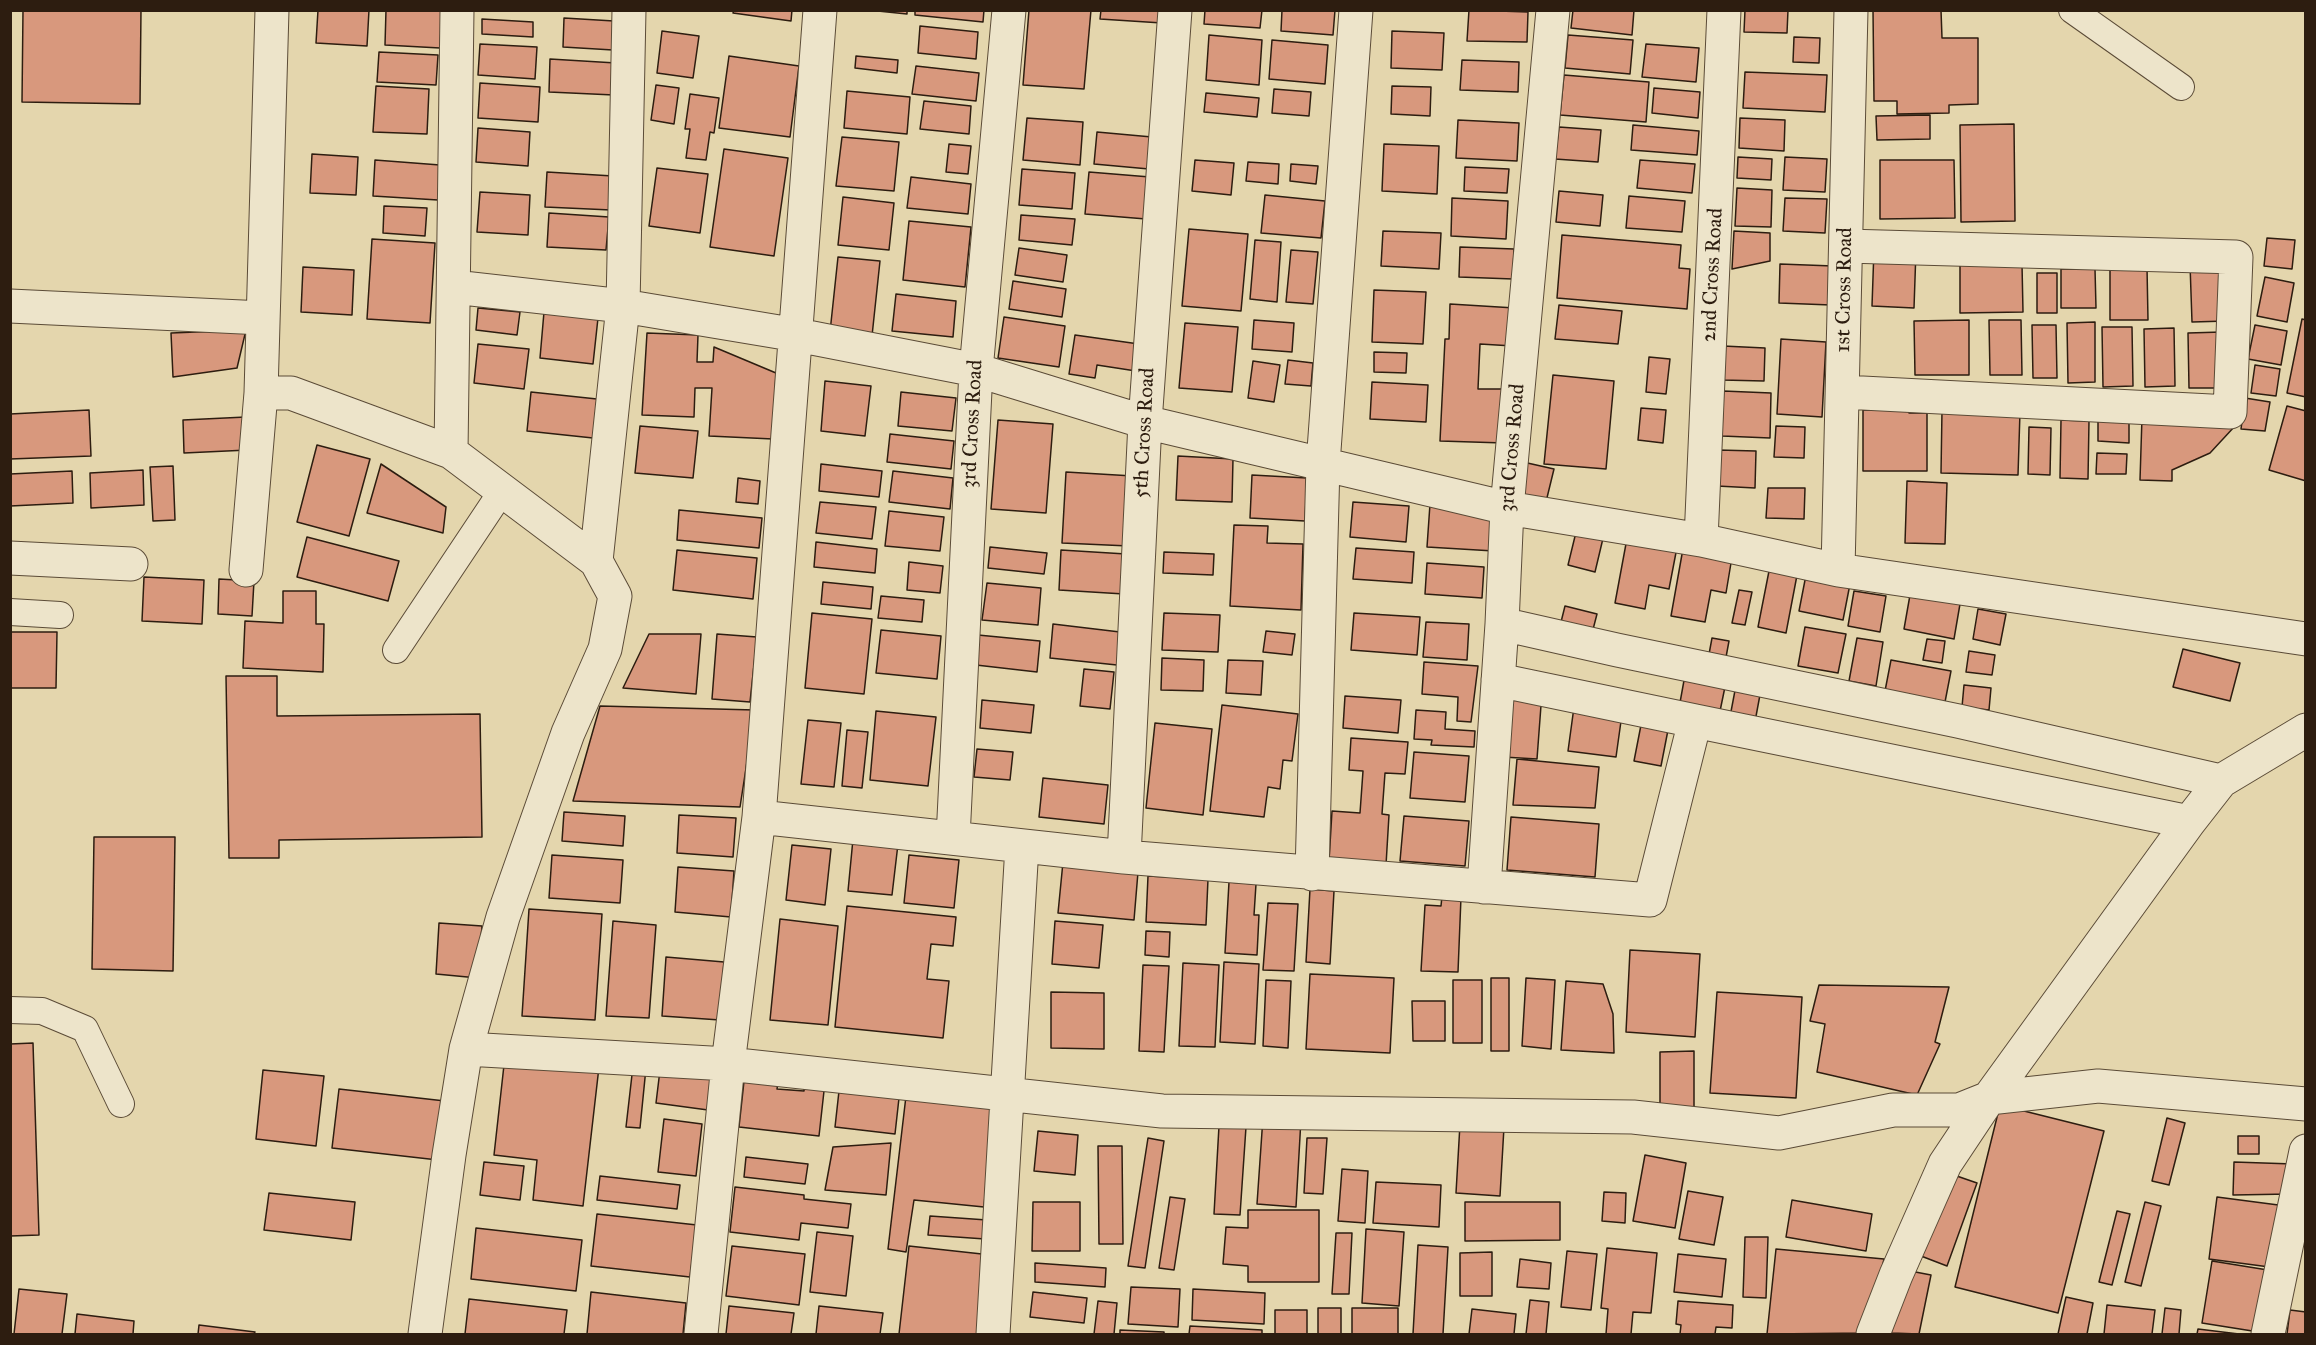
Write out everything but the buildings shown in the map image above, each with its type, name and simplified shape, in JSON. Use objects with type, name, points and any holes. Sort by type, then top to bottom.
[{"type":"street","points":[[246,570],[261,393],[272,10]]},
{"type":"street","points":[[451,452],[457,10]]},
{"type":"street","points":[[596,561],[623,306],[629,10]]},
{"type":"street","points":[[701,1335],[728,1064],[759,817],[820,10]]},
{"type":"street","name":"3rd Cross Road","points":[[953,838],[976,370],[1009,10]]},
{"type":"street","name":"5th Cross Road","points":[[1124,857],[1145,422],[1175,10]]},
{"type":"street","points":[[1312,874],[1323,464],[1356,10]]},
{"type":"street","name":"3rd Cross Road","points":[[1484,887],[1502,624],[1507,508],[1553,10]]},
{"type":"street","name":"2nd Cross Road","points":[[1701,540],[1724,10]]},
{"type":"street","name":"1st Cross Road","points":[[1838,570],[1851,10]]},
{"type":"street","points":[[1843,392],[2230,412],[2236,257],[1846,246]]},
{"type":"street","points":[[454,287],[623,306],[796,335],[976,370],[1145,422],[1507,508],[1701,540],[1838,570],[2306,639]]},
{"type":"street","points":[[10,306],[264,318]]},
{"type":"street","points":[[261,393],[291,393],[451,452],[596,561],[615,596],[605,649],[568,733],[503,917],[466,1049],[425,1335]]},
{"type":"street","points":[[10,558],[131,564]]},
{"type":"street","points":[[1502,624],[1958,721],[2221,781]]},
{"type":"street","points":[[1498,680],[2189,822]]},
{"type":"street","points":[[759,817],[1124,857],[1650,900],[1695,721]]},
{"type":"street","points":[[1873,1335],[1944,1164],[1989,1098],[2221,781],[2306,730]]},
{"type":"street","points":[[993,1335],[1022,846]]},
{"type":"street","points":[[466,1049],[728,1064],[1162,1111],[1633,1117],[1779,1133],[1893,1110],[1959,1110],[1989,1098],[2098,1086],[2306,1104]]},
{"type":"street","points":[[2268,1335],[2306,1151]]},
{"type":"lane","points":[[2072,10],[2181,87]]},
{"type":"lane","points":[[396,650],[502,491]]},
{"type":"lane","points":[[10,612],[60,615]]},
{"type":"lane","points":[[10,1010],[42,1011],[85,1029],[121,1104]]}]
